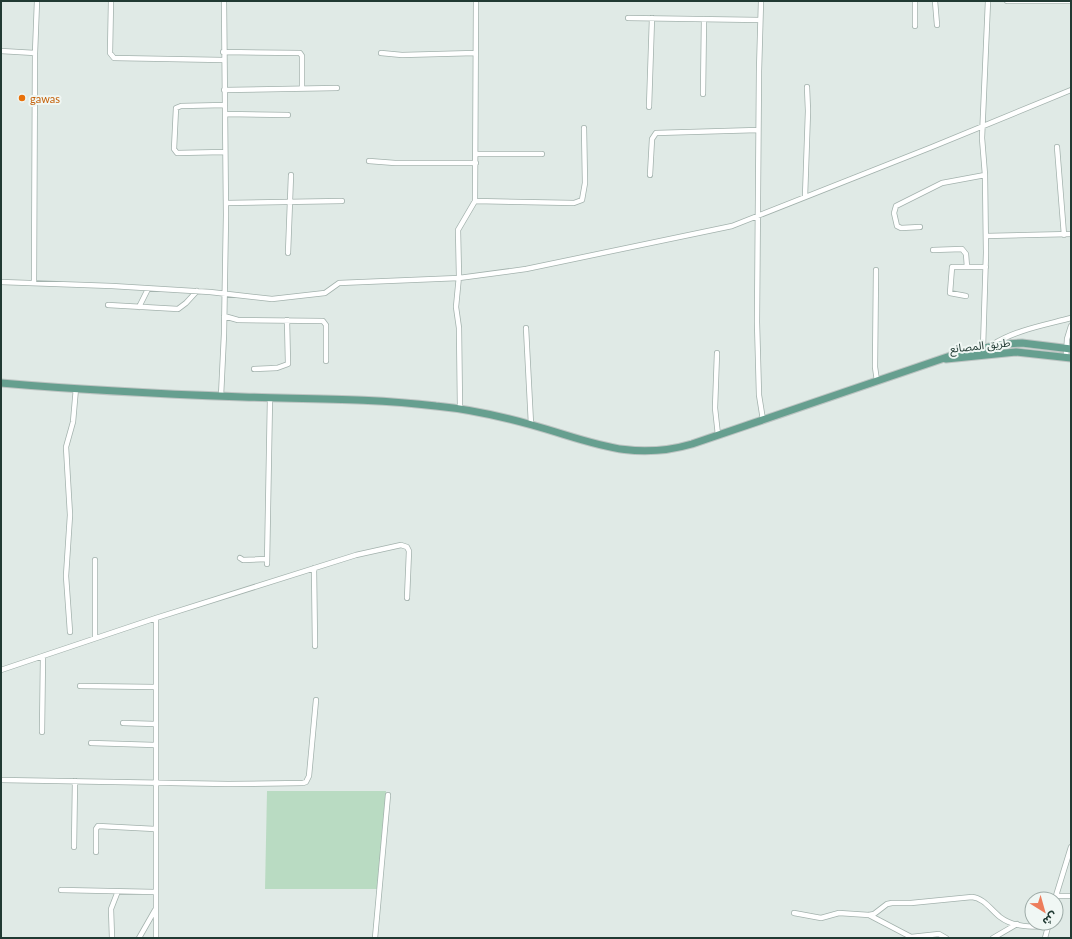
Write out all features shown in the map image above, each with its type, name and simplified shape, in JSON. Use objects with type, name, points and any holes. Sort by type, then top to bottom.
[{"type":"main road","points":[[1,384],[221,396],[364,400],[460,408],[530,424],[590,443],[636,452],[673,449],[940,360],[959,352],[1022,343],[1069,348]]},
{"type":"main road","name":"طريق المصانع","points":[[940,360],[1010,352],[1068,358]]},
{"type":"street","points":[[34,283],[35,52],[38,1]]},
{"type":"street","points":[[111,1],[110,53],[114,58],[223,60]]},
{"type":"street","points":[[221,396],[225,293],[226,203],[223,60],[224,1]]},
{"type":"street","points":[[460,408],[459,328],[456,307],[459,278],[458,230],[475,201],[476,1]]},
{"type":"street","points":[[761,1],[758,130],[758,350],[759,395],[763,420]]},
{"type":"street","points":[[914,26],[915,1]]},
{"type":"street","points":[[935,1],[937,24]]},
{"type":"street","points":[[988,1],[982,152],[985,175],[986,347],[1002,338],[1071,318]]},
{"type":"street","points":[[1007,1],[1071,1]]},
{"type":"street","points":[[628,18],[760,20]]},
{"type":"street","points":[[649,107],[652,18]]},
{"type":"street","points":[[703,94],[704,19]]},
{"type":"street","points":[[1,51],[35,52]]},
{"type":"street","points":[[223,52],[300,53],[302,56],[302,88]]},
{"type":"street","points":[[382,53],[402,55],[476,53]]},
{"type":"street","points":[[805,197],[808,111],[807,87]]},
{"type":"street","points":[[224,90],[337,88]]},
{"type":"street","points":[[1,282],[197,291],[275,299],[325,293],[339,283],[459,278],[526,269],[732,226],[1071,90]]},
{"type":"street","points":[[224,152],[177,153],[174,151],[174,141],[176,108],[181,106],[225,106]]},
{"type":"street","points":[[225,114],[288,115]]},
{"type":"street","points":[[475,201],[574,203],[582,200],[585,183],[584,128]]},
{"type":"street","points":[[650,175],[652,138],[656,133],[758,130]]},
{"type":"street","points":[[1057,147],[1064,234]]},
{"type":"street","points":[[476,154],[542,154]]},
{"type":"street","points":[[370,161],[395,163],[476,163]]},
{"type":"street","points":[[288,253],[291,175]]},
{"type":"street","points":[[920,227],[901,228],[897,226],[894,213],[896,206],[942,183],[985,175]]},
{"type":"street","points":[[226,203],[342,201]]},
{"type":"street","points":[[986,236],[1071,234]]},
{"type":"street","points":[[933,250],[962,249],[966,254],[967,267]]},
{"type":"street","points":[[966,296],[950,294],[951,268],[986,267]]},
{"type":"street","points":[[876,270],[877,381]]},
{"type":"street","points":[[138,307],[148,289]]},
{"type":"street","points":[[108,305],[178,309],[197,291]]},
{"type":"street","points":[[224,316],[238,320],[325,322],[326,361]]},
{"type":"street","points":[[254,369],[277,368],[288,364],[287,320]]},
{"type":"street","points":[[1068,358],[1071,326]]},
{"type":"street","points":[[526,328],[530,424]]},
{"type":"street","points":[[717,353],[715,408],[718,435]]},
{"type":"street","points":[[70,632],[66,576],[70,515],[66,447],[73,422],[76,388]]},
{"type":"street","points":[[240,558],[243,560],[267,562],[270,398]]},
{"type":"street","points":[[1,670],[156,618],[314,568],[356,555],[404,545],[408,548],[410,554],[407,598]]},
{"type":"street","points":[[95,560],[95,638]]},
{"type":"street","points":[[314,568],[315,646]]},
{"type":"street","points":[[156,618],[154,687],[156,782],[156,938]]},
{"type":"street","points":[[42,732],[43,656]]},
{"type":"street","points":[[80,686],[154,687]]},
{"type":"street","points":[[1,780],[259,784],[298,784],[306,782],[309,776],[316,700]]},
{"type":"street","points":[[123,723],[155,724]]},
{"type":"street","points":[[90,743],[155,745]]},
{"type":"street","points":[[74,847],[75,781]]},
{"type":"street","points":[[375,938],[388,795]]},
{"type":"street","points":[[96,852],[96,829],[98,826],[155,829]]},
{"type":"street","points":[[1057,891],[1071,847]]},
{"type":"street","points":[[61,890],[155,892]]},
{"type":"street","points":[[112,938],[111,909],[118,891]]},
{"type":"street","points":[[794,913],[821,918],[839,913],[874,914],[887,904],[892,903],[912,903],[972,897],[981,899],[1006,921],[1024,925]]},
{"type":"street","points":[[139,938],[156,908]]},
{"type":"street","points":[[869,914],[911,937],[939,934],[946,938]]},
{"type":"street","points":[[993,938],[1017,924]]},
{"type":"green space","points":[[267,791],[386,791],[379,889],[265,889]]},
{"type":"place","name":"gawas","points":[[22,98]]}]
